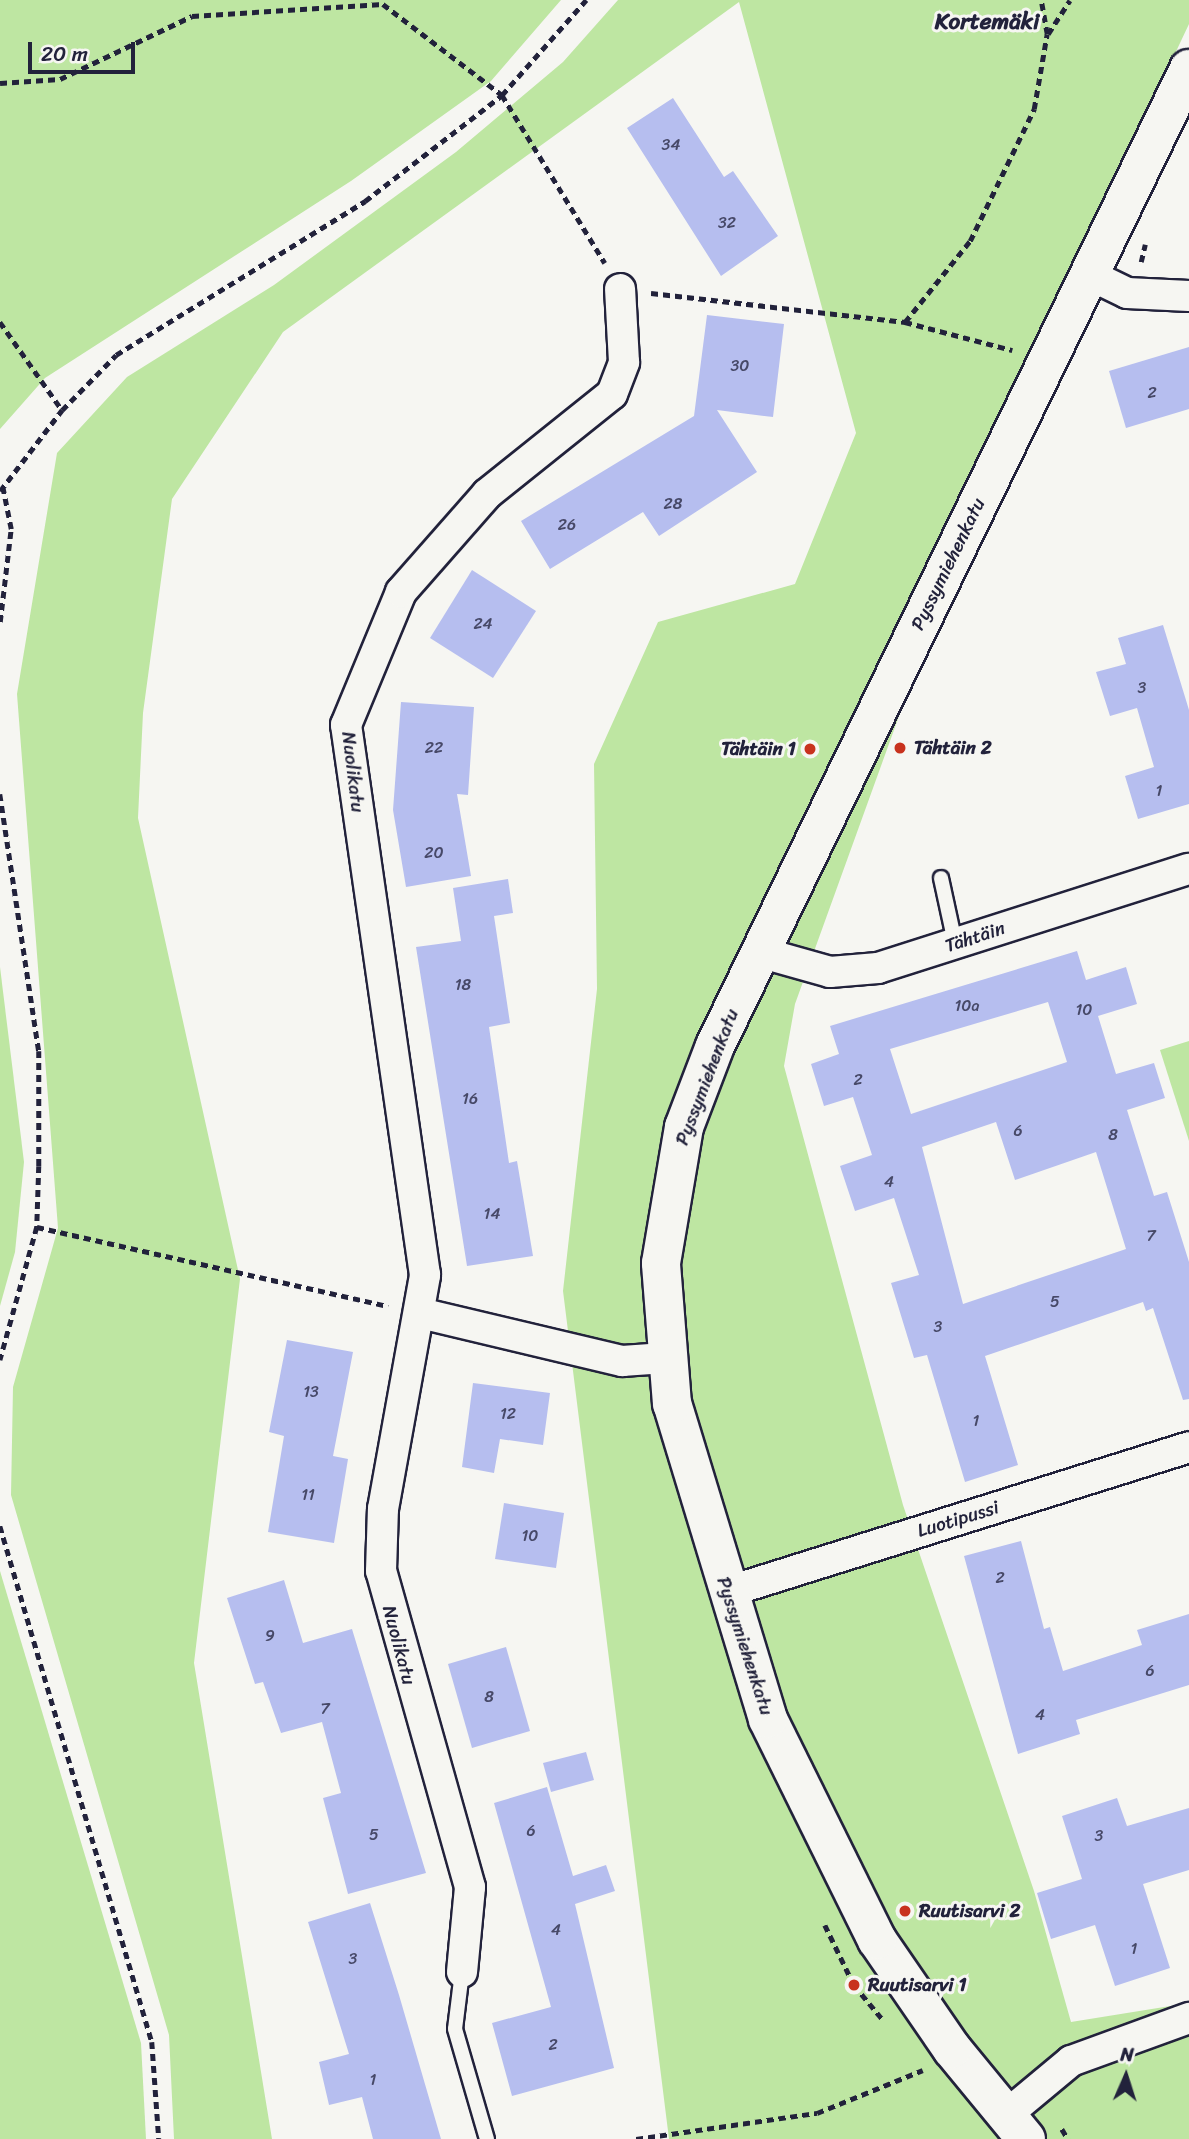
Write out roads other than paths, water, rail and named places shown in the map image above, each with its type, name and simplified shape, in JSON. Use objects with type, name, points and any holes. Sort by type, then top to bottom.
[{"type":"street","name":"Pyssymiehenkatu","points":[[1021,2117],[877,1940],[821,1838],[768,1718],[671,1404],[665,1358],[661,1263],[681,1139],[759,952],[1189,69]]},
{"type":"street","points":[[1088,274],[1127,293],[1189,296]]},
{"type":"street","name":"Nuolikatu","points":[[462,1972],[470,1887],[381,1571],[383,1509],[425,1275],[346,725],[401,592],[487,494],[612,394],[624,362],[621,289]]},
{"type":"street","name":"Tähtäin","points":[[759,952],[853,973],[1189,869]]},
{"type":"street","points":[[420,1312],[622,1361],[665,1358]]},
{"type":"street","name":"Luotipussi","points":[[727,1592],[1189,1447]]},
{"type":"street","points":[[1021,2117],[1071,2061],[1189,2018]]},
{"type":"lane","points":[[941,878],[955,943]]},
{"type":"lane","points":[[462,1972],[456,2029],[486,2139]]},
{"type":"place","name":"Tähtäin 2","points":[[900,748]]},
{"type":"place","name":"Tähtäin 1","points":[[810,749]]},
{"type":"place","name":"Ruutisarvi 2","points":[[905,1911]]},
{"type":"place","name":"Ruutisarvi 1","points":[[854,1985]]},
{"type":"district","name":"Kortemäki","points":[[987,22]]}]
